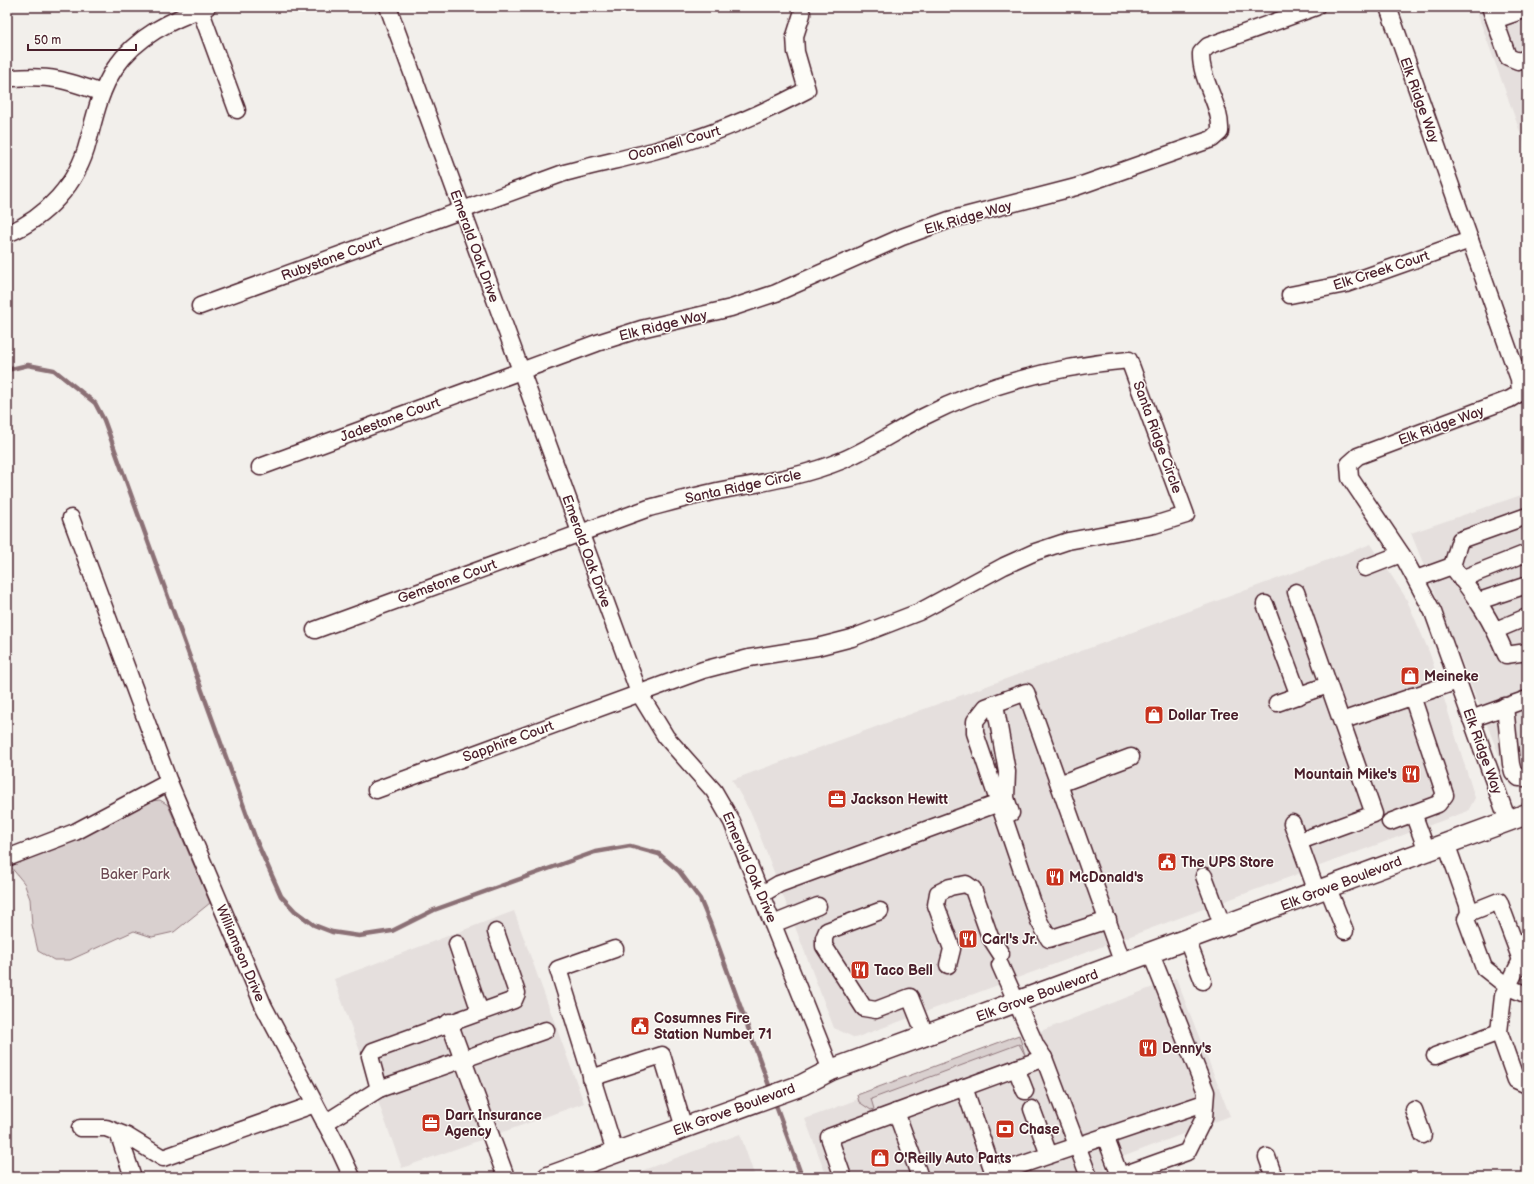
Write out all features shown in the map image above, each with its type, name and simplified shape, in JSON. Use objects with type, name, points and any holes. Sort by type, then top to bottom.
[{"type":"main road","name":"Elk Grove Boulevard","points":[[548,1177],[802,1085],[831,1070],[926,1037],[1016,1002],[1151,954],[1527,814]]},
{"type":"street","name":"Emerald Oak Drive","points":[[388,7],[639,693],[666,737],[703,776],[724,806],[740,838],[831,1070]]},
{"type":"street","name":"Elk Ridge Way","points":[[520,371],[621,335],[731,308],[761,298],[819,275],[908,234],[956,218],[1076,187],[1212,139],[1220,132],[1221,121],[1200,66],[1201,53],[1208,46],[1316,7]]},
{"type":"street","name":"Elk Ridge Way","points":[[1388,7],[1519,379],[1520,393],[1510,400],[1358,456],[1349,464],[1350,478],[1401,554],[1433,612],[1508,820]]},
{"type":"street","points":[[7,234],[30,222],[43,213],[66,188],[82,159],[102,93],[115,69],[138,43],[167,23],[204,8],[236,110]]},
{"type":"street","points":[[1527,9],[1492,14],[1508,57],[1518,61],[1527,58]]},
{"type":"street","name":"Oconnell Court","points":[[462,210],[561,174],[603,162],[664,148],[711,133],[779,105],[807,90],[796,52],[795,36],[802,14]]},
{"type":"street","points":[[13,78],[40,76],[56,78],[102,93]]},
{"type":"street","name":"Rubystone Court","points":[[200,306],[462,210]]},
{"type":"street","name":"Elk Creek Court","points":[[1290,295],[1346,284],[1470,240]]},
{"type":"street","name":"Santa Ridge Circle","points":[[580,533],[649,508],[683,498],[770,483],[807,473],[843,460],[956,402],[1023,378],[1076,366],[1129,360],[1186,515],[1154,525],[1068,541],[1035,552],[1004,566],[952,596],[919,612],[852,638],[817,647],[718,665],[639,693]]},
{"type":"street","name":"Jadestone Court","points":[[260,467],[520,371]]},
{"type":"street","points":[[1527,516],[1460,540],[1456,572],[1479,601],[1496,630],[1506,655],[1527,652]]},
{"type":"street","name":"Williamson Drive","points":[[71,518],[169,782],[264,1007],[352,1177]]},
{"type":"street","name":"Gemstone Court","points":[[315,630],[580,533]]},
{"type":"street","points":[[1416,580],[1456,572],[1527,553]]},
{"type":"street","points":[[1365,568],[1401,554]]},
{"type":"street","points":[[1479,601],[1527,585]]},
{"type":"street","points":[[1296,592],[1374,814],[1300,841]]},
{"type":"street","points":[[1265,604],[1299,696]]},
{"type":"street","points":[[1496,630],[1527,617]]},
{"type":"street","points":[[1350,718],[1458,681]]},
{"type":"street","points":[[1277,703],[1328,685]]},
{"type":"street","points":[[1108,920],[1049,938],[1039,920],[975,734],[975,721],[986,708],[1026,692],[1108,920],[1123,964]]},
{"type":"street","name":"Sapphire Court","points":[[376,790],[639,693]]},
{"type":"street","points":[[1390,822],[1438,804],[1445,794],[1412,696]]},
{"type":"street","points":[[1471,719],[1527,699]]},
{"type":"street","points":[[995,704],[1007,772],[1006,798],[1055,936]]},
{"type":"street","points":[[1505,706],[1513,772],[1519,778],[1527,778]]},
{"type":"street","points":[[1059,784],[1131,757]]},
{"type":"street","points":[[7,858],[75,832],[169,782]]},
{"type":"street","points":[[762,894],[779,884],[999,803]]},
{"type":"street","points":[[1413,813],[1427,850]]},
{"type":"street","points":[[1292,823],[1322,890],[1345,931]]},
{"type":"street","points":[[1446,843],[1468,905],[1469,913],[1466,919],[1484,968],[1508,987],[1527,996]]},
{"type":"street","points":[[1204,876],[1223,927]]},
{"type":"street","points":[[948,965],[952,949],[936,905],[938,892],[950,887],[966,884],[972,889],[990,937],[1001,959],[1016,1002],[1036,1046],[1044,1058],[1090,1177]]},
{"type":"street","points":[[1469,913],[1499,901],[1524,958],[1503,996],[1499,1032],[1516,1080],[1527,1085]]},
{"type":"street","points":[[773,924],[818,906]]},
{"type":"street","points":[[880,911],[826,931],[824,946],[864,1008],[876,1010],[910,997],[926,1037]]},
{"type":"street","points":[[379,1089],[370,1056],[373,1051],[449,1022],[514,1000],[517,993],[496,932]]},
{"type":"street","points":[[1187,940],[1203,981]]},
{"type":"street","points":[[457,944],[480,1012]]},
{"type":"street","points":[[615,949],[558,969],[615,1152]]},
{"type":"street","points":[[1106,1136],[1120,1176],[1187,1152],[1204,1118],[1206,1092],[1151,954]]},
{"type":"street","points":[[449,1022],[464,1059],[506,1177]]},
{"type":"street","points":[[325,1123],[379,1089],[546,1030]]},
{"type":"street","points":[[1435,1056],[1499,1032]]},
{"type":"street","points":[[591,1078],[662,1055],[684,1128]]},
{"type":"street","points":[[843,1177],[829,1137],[1044,1058]]},
{"type":"street","points":[[1016,1068],[1025,1091]]},
{"type":"street","points":[[964,1087],[994,1176],[1077,1145],[1204,1103]]},
{"type":"street","points":[[80,1128],[106,1128],[127,1136],[163,1158],[315,1104]]},
{"type":"street","points":[[1032,1110],[1049,1155]]},
{"type":"street","points":[[1414,1110],[1423,1135]]},
{"type":"street","points":[[896,1112],[920,1177]]},
{"type":"street","points":[[118,1133],[134,1177]]},
{"type":"street","points":[[1267,1157],[1274,1177]]},
{"type":"shaded area","points":[[1475,7],[1527,7],[1527,151]]},
{"type":"shaded area","points":[[1527,493],[1527,782],[1512,788],[1411,533]]},
{"type":"shaded area","points":[[1371,544],[1406,598],[1430,654],[1475,798],[1468,811],[855,1038],[834,1028],[752,815],[732,780]]},
{"type":"shaded area","points":[[514,911],[584,1103],[402,1168],[334,979]]},
{"type":"shaded area","points":[[1176,978],[1230,1116],[1104,1164],[1108,1177],[827,1177],[805,1119],[1054,1026]]},
{"type":"shaded area","points":[[740,1134],[755,1177],[625,1177],[633,1174]]},
{"type":"green space","name":"Baker Park","points":[[160,800],[168,805],[210,903],[174,932],[152,937],[134,931],[70,960],[54,960],[38,951],[32,925],[30,899],[24,883],[10,866],[90,834],[150,801]]},
{"type":"green space","points":[[1019,1035],[1025,1055],[1019,1044],[871,1099],[874,1109],[871,1110],[859,1102],[857,1095]]},
{"type":"waterway","points":[[7,370],[28,365],[54,370],[95,403],[104,420],[256,840],[281,896],[295,911],[314,925],[332,932],[359,936],[392,931],[434,910],[595,852],[630,846],[659,854],[679,871],[700,899],[771,1091]]},
{"type":"waterway","points":[[774,1100],[802,1177]]},
{"type":"place","name":"Meineke","points":[[1410,676]]},
{"type":"place","name":"Dollar Tree","points":[[1154,715]]},
{"type":"place","name":"Mountain Mike's","points":[[1411,774]]},
{"type":"place","name":"Jackson Hewitt","points":[[837,799]]},
{"type":"place","name":"The UPS Store","points":[[1167,862]]},
{"type":"place","name":"McDonald's","points":[[1055,877]]},
{"type":"place","name":"Carl's Jr.","points":[[968,939]]},
{"type":"place","name":"Taco Bell","points":[[860,970]]},
{"type":"place","name":"Cosumnes Fire Station Number 71","points":[[640,1026]]},
{"type":"place","name":"Denny's","points":[[1148,1048]]},
{"type":"place","name":"Darr Insurance Agency","points":[[431,1123]]},
{"type":"place","name":"Chase","points":[[1005,1129]]},
{"type":"place","name":"O'Reilly Auto Parts","points":[[880,1158]]}]
